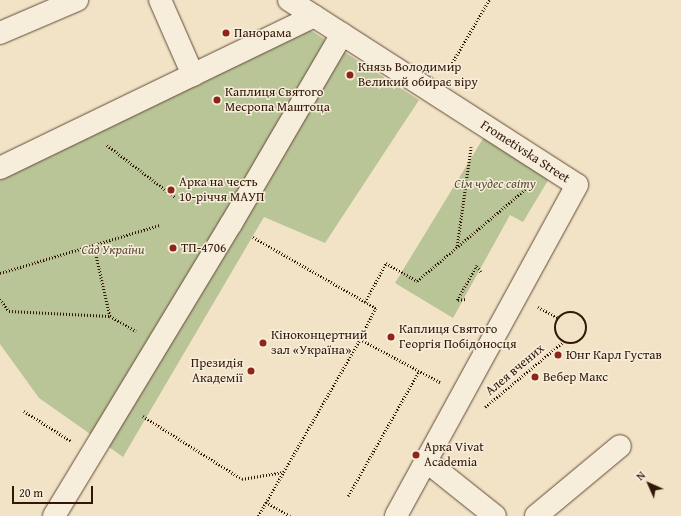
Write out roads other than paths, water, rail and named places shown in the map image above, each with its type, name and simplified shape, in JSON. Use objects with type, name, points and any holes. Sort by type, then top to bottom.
[{"type":"street","points":[[0,33],[77,0]]},
{"type":"street","points":[[160,0],[193,75]]},
{"type":"street","name":"Frometivska Street","points":[[289,0],[577,185],[396,516]]},
{"type":"street","points":[[0,168],[314,16]]},
{"type":"street","points":[[54,516],[231,224],[342,34]]},
{"type":"street","points":[[536,516],[620,446]]},
{"type":"street","points":[[426,461],[495,516]]},
{"type":"place","name":"Панорама","points":[[226,33]]},
{"type":"place","name":"Князь Володимир Великий обирає віру","points":[[350,75]]},
{"type":"place","name":"Каплиця Святого Месропа Маштоца","points":[[217,100]]},
{"type":"place","name":"Арка на честь 10-річчя МАУП","points":[[171,190]]},
{"type":"place","name":"ТП-4706","points":[[173,248]]},
{"type":"place","name":"Каплиця Святого Георгія Побідоносця","points":[[391,337]]},
{"type":"place","name":"Кіноконцертний зал «Україна»","points":[[263,343]]},
{"type":"place","name":"Юнг Карл Густав","points":[[558,355]]},
{"type":"place","name":"Президія Академії","points":[[251,371]]},
{"type":"place","name":"Вебер Макс","points":[[535,377]]},
{"type":"place","name":"Арка Vivat Academia","points":[[416,455]]},
{"type":"park label","name":"Сім чудес світу","points":[[495,184]]},
{"type":"park label","name":"Сад України","points":[[113,250]]}]
